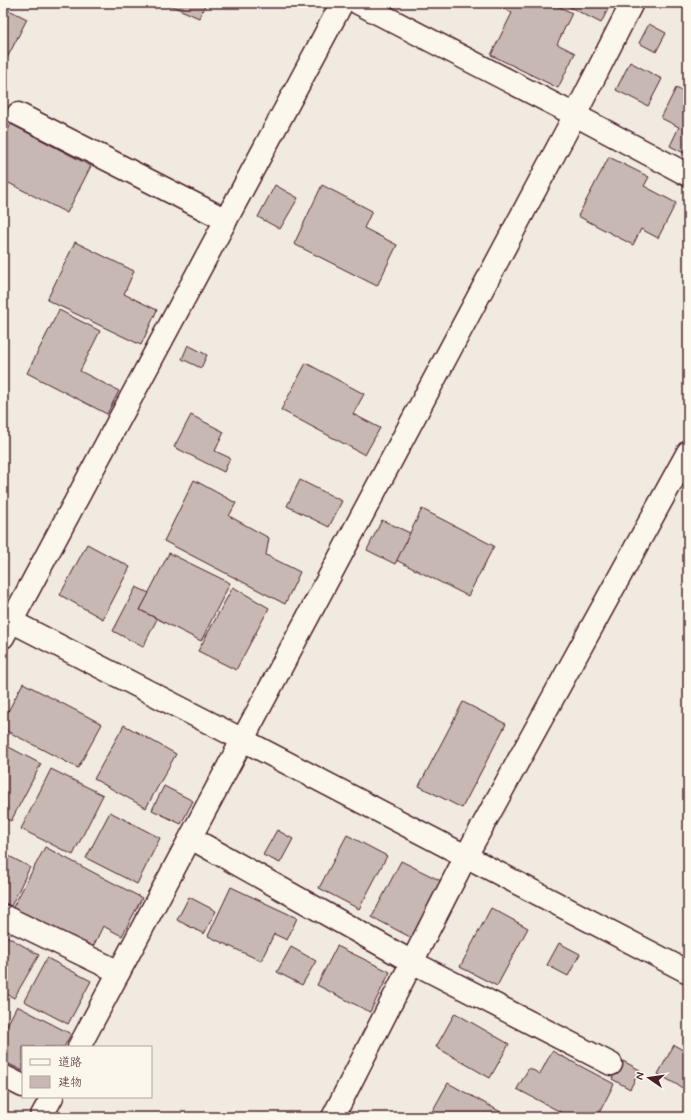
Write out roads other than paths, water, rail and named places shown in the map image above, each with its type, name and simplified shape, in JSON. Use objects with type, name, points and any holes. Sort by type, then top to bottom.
[{"type":"street","points":[[342,3],[6,625],[243,740],[688,972]]},
{"type":"street","points":[[358,3],[576,115],[688,175]]},
{"type":"street","points":[[80,1046],[576,115],[632,3]]},
{"type":"street","points":[[18,114],[226,220]]},
{"type":"street","points":[[333,1117],[466,856],[688,452]]},
{"type":"street","points":[[191,838],[412,962],[612,1064]]},
{"type":"street","points":[[3,916],[119,972]]},
{"type":"street","points":[[3,1076],[22,1086]]}]
